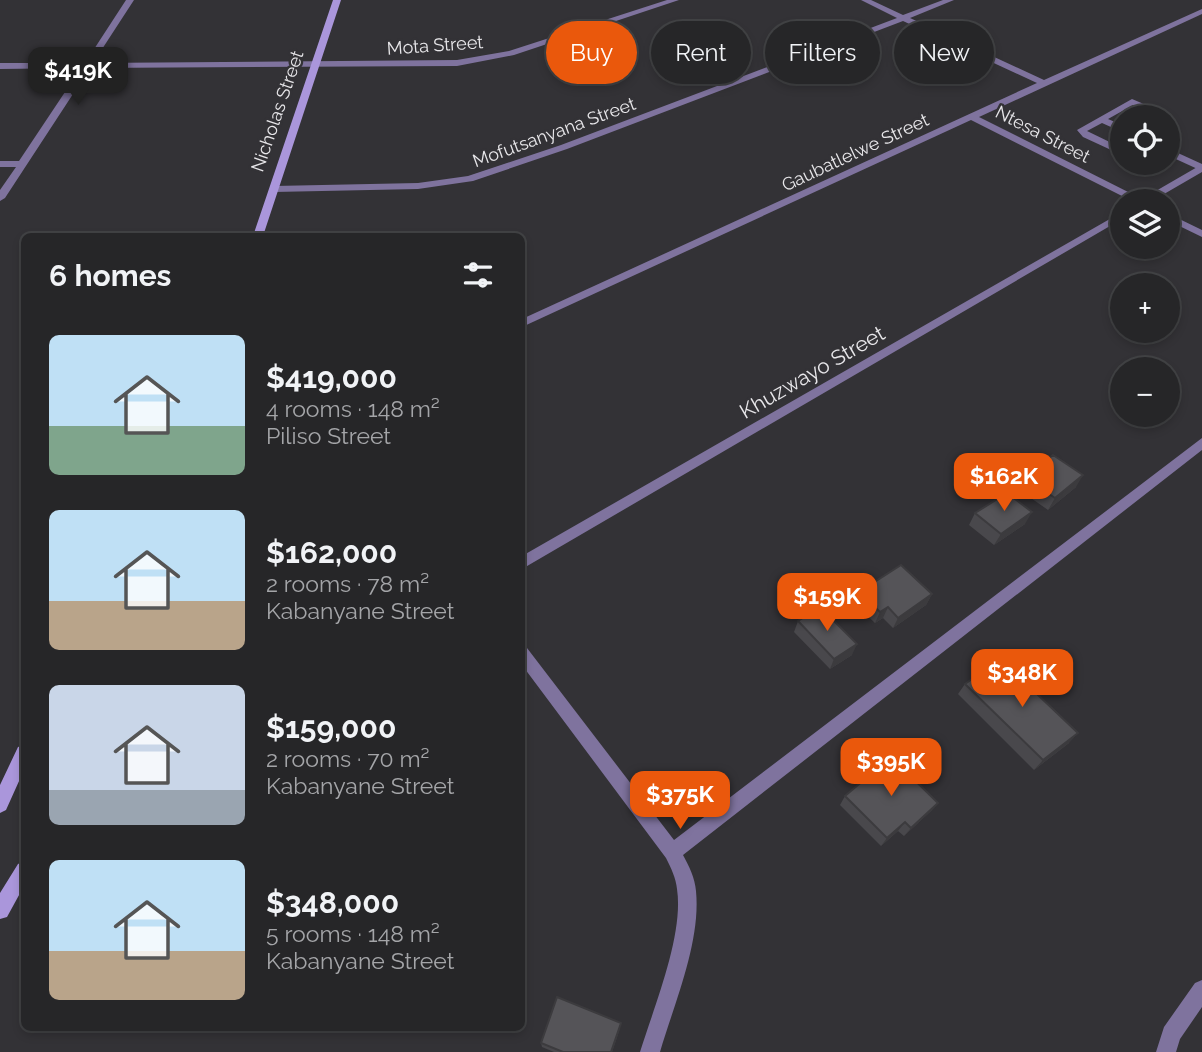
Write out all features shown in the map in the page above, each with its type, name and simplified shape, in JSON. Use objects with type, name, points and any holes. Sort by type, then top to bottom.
[{"type":"street","points":[[0,198],[130,0]]},
{"type":"street","name":"Nicholas Street","points":[[259,233],[337,0]]},
{"type":"street","name":"Mota Street","points":[[0,66],[425,65],[479,60],[675,0]]},
{"type":"street","points":[[864,0],[1043,83]]},
{"type":"street","name":"Mofutsanyana Street","points":[[274,189],[418,186],[470,179],[577,142],[950,0]]},
{"type":"street","name":"Gaubatlelwe Street","points":[[525,322],[1202,10]]},
{"type":"street","points":[[1110,114],[1082,132],[1110,146]]},
{"type":"street","name":"Ntesa Street","points":[[970,116],[1115,189]]},
{"type":"street","points":[[1101,119],[1110,123]]},
{"type":"street","points":[[1180,157],[1202,168]]},
{"type":"street","points":[[0,164],[23,164]]},
{"type":"street","points":[[1166,189],[1202,168]]},
{"type":"street","name":"Khuzwayo Street","points":[[525,561],[1110,222]]},
{"type":"street","points":[[1180,223],[1202,234]]},
{"type":"street","points":[[673,852],[1202,443]]},
{"type":"street","points":[[525,657],[673,852],[684,876],[687,898],[681,940],[650,1052]]},
{"type":"street","points":[[0,804],[21,759]]},
{"type":"street","points":[[0,910],[21,875]]},
{"type":"street","points":[[1166,1052],[1171,1034],[1202,990]]},
{"type":"building","points":[[1053,455],[1083,475],[1055,498],[1024,477]]},
{"type":"building","points":[[1007,493],[1032,512],[1001,534],[975,513]]},
{"type":"building","points":[[901,565],[932,594],[898,618],[888,607],[880,612],[859,592]]},
{"type":"building","points":[[820,607],[857,644],[834,659],[798,621]]},
{"type":"building","points":[[1000,659],[1078,733],[1043,760],[965,684]]},
{"type":"building","points":[[891,757],[938,803],[911,828],[905,822],[887,838],[845,796]]},
{"type":"building","points":[[557,997],[621,1023],[611,1052],[563,1052],[541,1043]]}]
